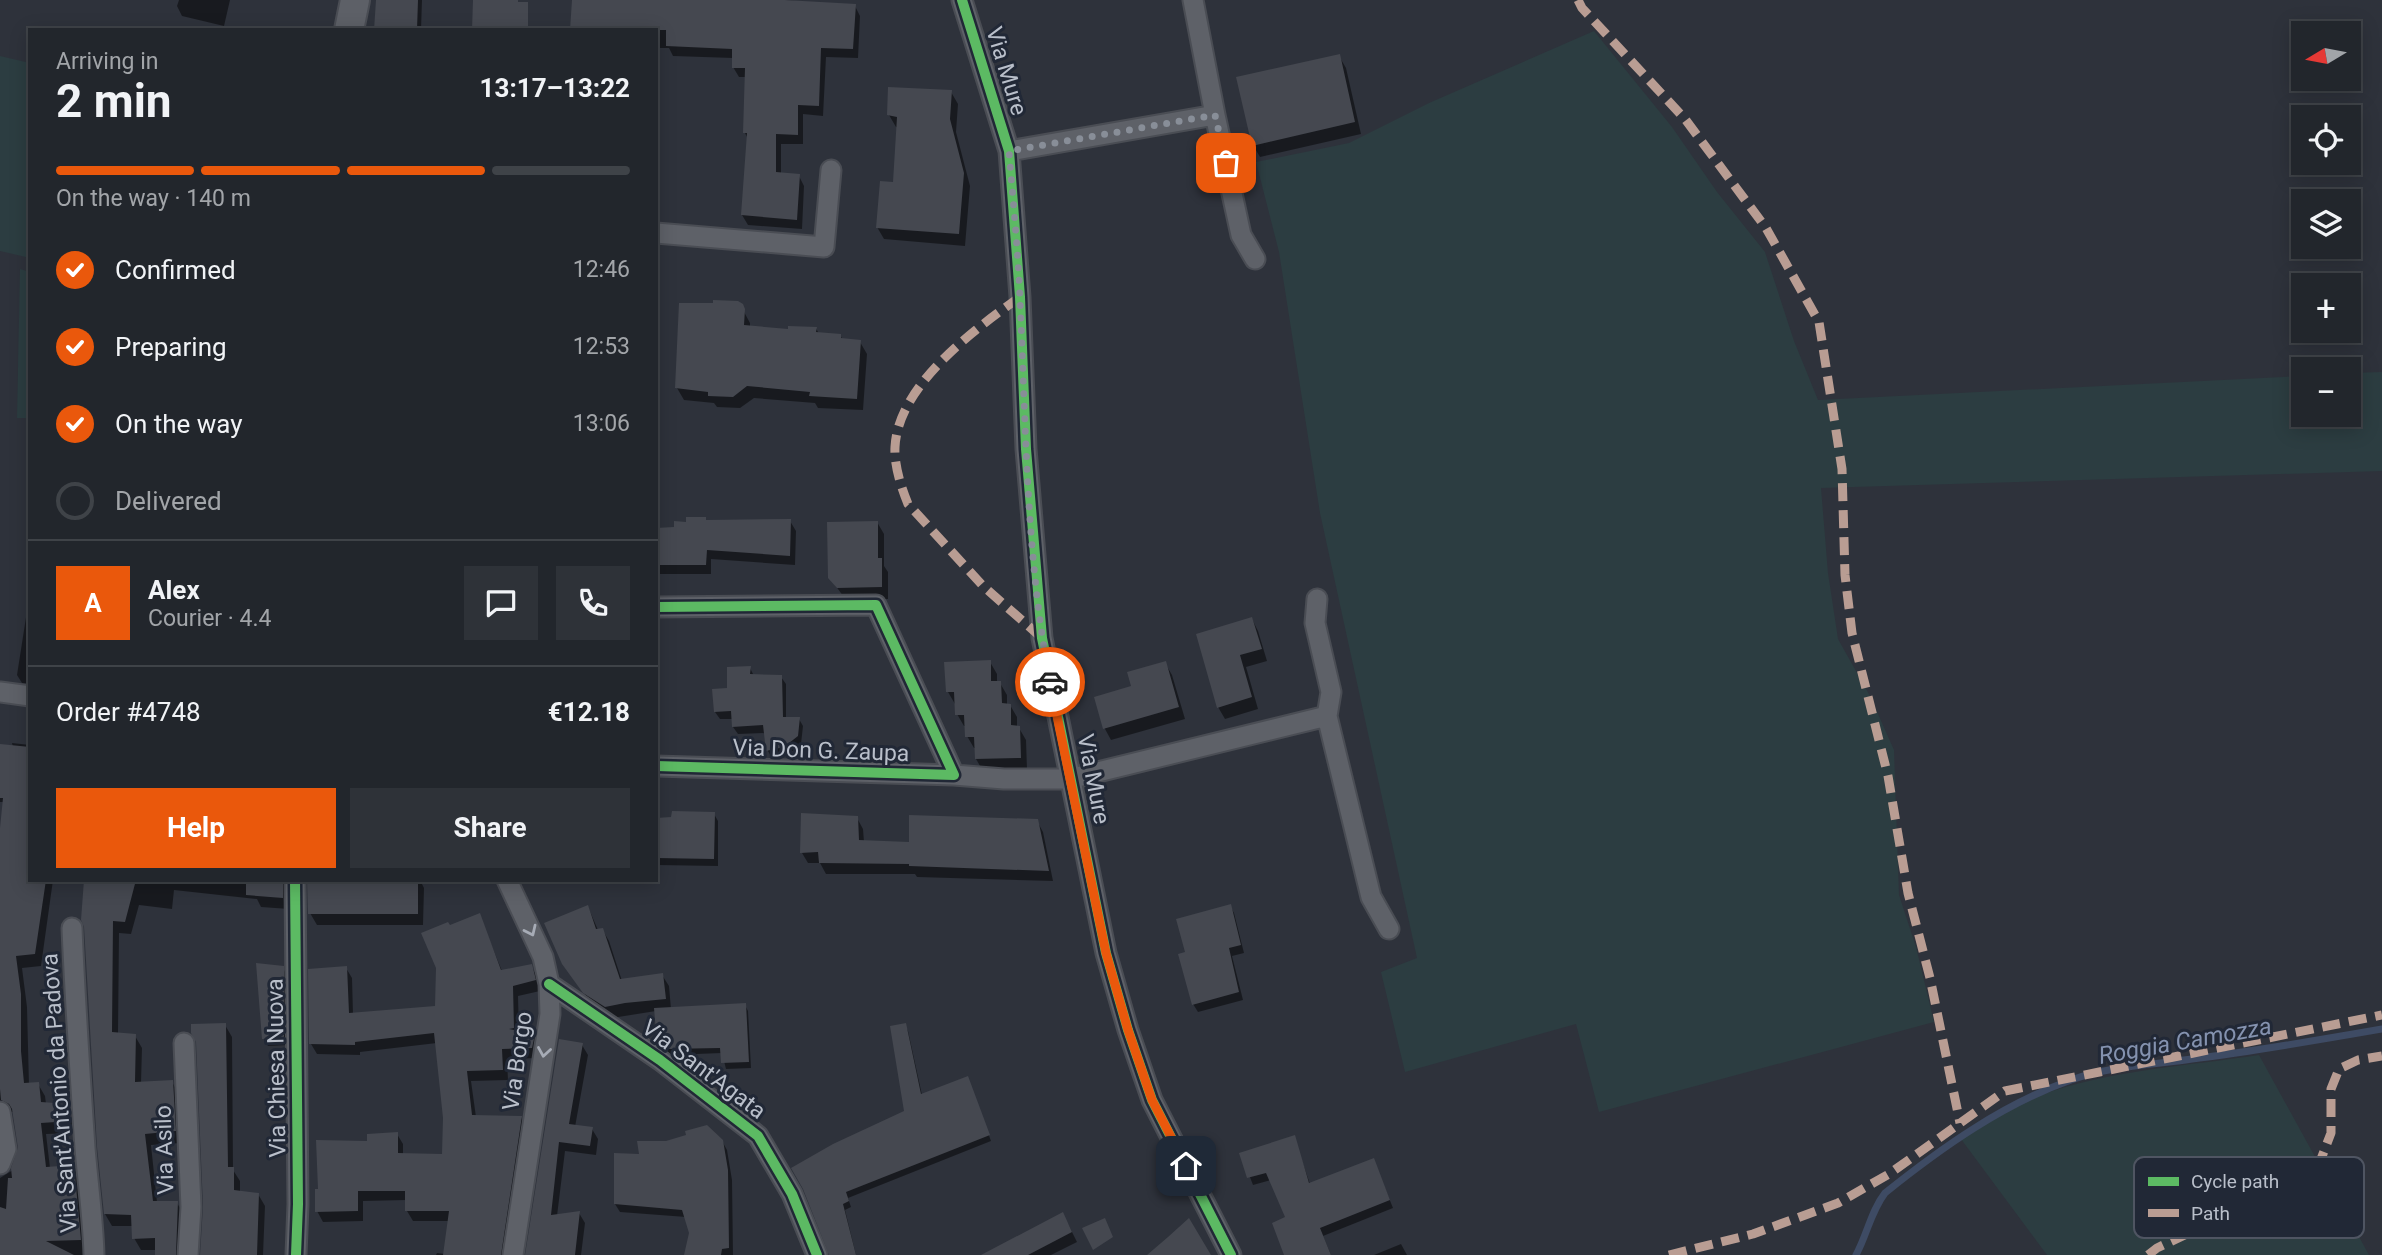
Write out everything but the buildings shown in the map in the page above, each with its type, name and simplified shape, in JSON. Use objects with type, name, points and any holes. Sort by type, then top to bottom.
[{"type":"street","points":[[349,28],[355,0]]},
{"type":"street","name":"Via Mure","points":[[962,0],[1009,151],[1020,297],[1026,449],[1042,638],[1106,953],[1152,1100],[1231,1255]]},
{"type":"street","points":[[1193,0],[1241,235],[1255,259]]},
{"type":"street","points":[[1009,151],[1215,115]]},
{"type":"street","points":[[658,233],[824,247],[831,170]]},
{"type":"street","points":[[1317,599],[1315,623],[1331,692],[1327,716],[1371,897],[1389,929]]},
{"type":"street","name":"Via Don G. Zaupa","points":[[658,607],[876,605],[954,775]]},
{"type":"street","points":[[0,692],[28,696]]},
{"type":"street","name":"Via Don G. Zaupa","points":[[658,766],[1069,779],[1327,716]]},
{"type":"street","name":"Via Chiesa Nuova","points":[[295,882],[298,1191],[296,1255]]},
{"type":"street","name":"Via Borgo","points":[[508,882],[543,957],[549,984],[550,1014],[513,1255]]},
{"type":"street","name":"Via Sant'Antonio da Padova","points":[[72,928],[75,1019],[94,1255]]},
{"type":"street","name":"Via Sant'Agata","points":[[549,984],[660,1060],[758,1136],[792,1194],[817,1255]]},
{"type":"street","name":"Via Asilo","points":[[184,1043],[191,1208],[188,1255]]},
{"type":"street","points":[[0,1112],[6,1149],[0,1164]]},
{"type":"shaded area","points":[[1594,31],[1672,127],[1717,192],[1765,252],[1794,341],[1818,400],[2291,377],[2291,427],[2361,427],[2361,373],[2382,372],[2382,471],[1821,488],[1828,573],[1838,639],[1870,696],[1894,750],[1899,895],[1916,947],[1934,1022],[1599,1112],[1576,1024],[1405,1072],[1381,972],[1417,958],[1320,513],[1279,252],[1256,162],[1349,143],[1429,103]]},
{"type":"shaded area","points":[[0,56],[28,63],[28,258],[0,251]]},
{"type":"shaded area","points":[[20,269],[28,271],[28,418],[17,418]]},
{"type":"shaded area","points":[[2259,1055],[2315,1157],[2134,1157],[2134,1238],[2360,1238],[2369,1255],[2047,1255],[1958,1135],[1998,1113],[2041,1095],[2094,1080]]},
{"type":"waterway","name":"Roggia Camozza","points":[[1856,1255],[1876,1207],[1885,1193],[1928,1160],[1997,1114],[2046,1090],[2086,1075],[2116,1069],[2382,1029]]},
{"type":"marked path","points":[[1578,0],[1582,8],[1685,119],[1766,228],[1819,322],[1842,469],[1845,575],[1852,633],[1888,776],[1908,893],[1930,978],[1960,1123]]},
{"type":"marked path","points":[[1020,297],[961,342],[924,381],[909,402],[899,424],[895,454],[898,476],[908,504],[983,586],[1042,638]]},
{"type":"marked path","points":[[1669,1255],[1753,1234],[1838,1203],[1889,1174],[2005,1091],[2382,1015]]},
{"type":"marked path","points":[[2322,1157],[2331,1133],[2331,1089],[2339,1069],[2358,1060],[2382,1056]]},
{"type":"marked path","points":[[2148,1255],[2178,1238]]},
{"type":"cycle path","points":[[962,0],[1009,151],[1020,297],[1026,449],[1042,638],[1106,953],[1152,1100],[1231,1255]]},
{"type":"cycle path","points":[[658,607],[876,605],[954,775],[658,766]]},
{"type":"cycle path","points":[[295,882],[298,1204],[296,1255]]},
{"type":"cycle path","points":[[549,984],[660,1060],[758,1136],[792,1194],[817,1255]]},
{"type":"way so far","points":[[1050,682],[1042,638],[1026,449],[1020,297],[1009,151],[1215,115],[1226,163]]},
{"type":"route","points":[[1050,682],[1106,953],[1152,1100],[1186,1166]]}]
